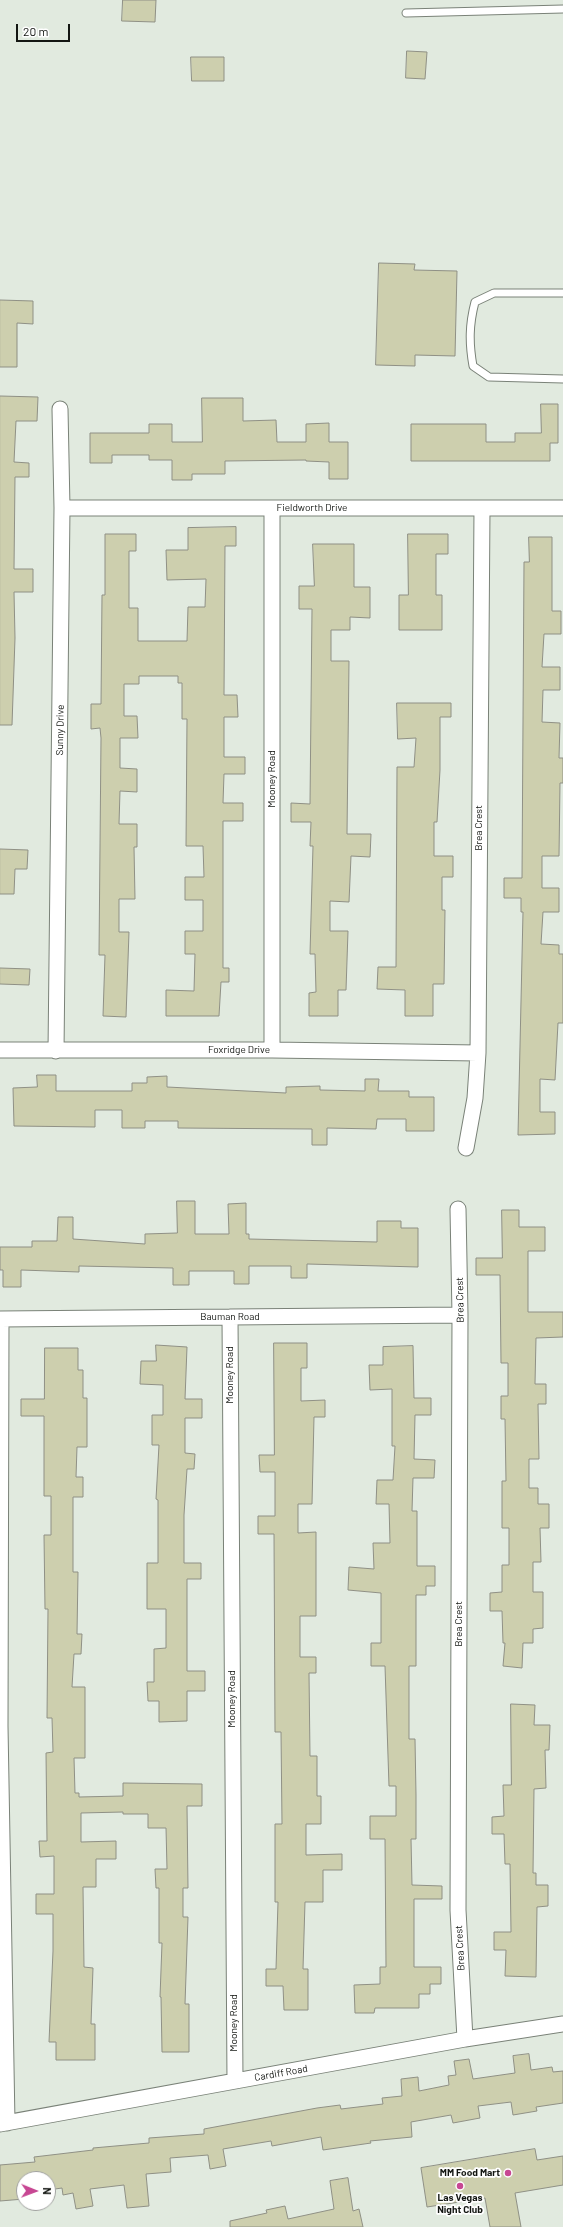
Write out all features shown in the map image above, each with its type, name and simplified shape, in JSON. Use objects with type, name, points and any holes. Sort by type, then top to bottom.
[{"type":"street","name":"Sunny Drive","points":[[56,1051],[62,508],[60,409]]},
{"type":"street","name":"Fieldworth Drive","points":[[62,508],[563,508]]},
{"type":"street","name":"Mooney Road","points":[[272,508],[272,1050]]},
{"type":"street","name":"Brea Crest","points":[[466,1148],[475,1098],[478,1053],[482,508]]},
{"type":"street","name":"Foxridge Drive","points":[[0,1050],[272,1050],[478,1053]]},
{"type":"street","name":"Brea Crest","points":[[458,1209],[460,1315],[458,1910],[465,2039]]},
{"type":"street","name":"Bauman Road","points":[[0,1319],[460,1315]]},
{"type":"street","name":"Mooney Road","points":[[230,1317],[235,2081]]},
{"type":"street","points":[[0,1319],[0,1726],[3,2123]]},
{"type":"street","name":"Cardiff Road","points":[[3,2123],[465,2039],[563,2024]]},
{"type":"lane","points":[[406,12],[563,9]]},
{"type":"lane","points":[[563,292],[494,293],[475,302],[470,323],[470,348],[473,366],[489,378],[563,379]]},
{"type":"building","points":[[123,0],[156,0],[155,22],[122,21]]},
{"type":"building","points":[[407,51],[427,52],[425,79],[406,78]]},
{"type":"building","points":[[191,57],[224,57],[224,81],[192,81]]},
{"type":"building","points":[[379,263],[415,264],[414,270],[457,271],[455,356],[415,355],[415,366],[376,365]]},
{"type":"building","points":[[0,300],[33,301],[33,324],[17,323],[17,367],[0,367]]},
{"type":"building","points":[[0,396],[38,397],[37,421],[16,421],[14,462],[29,463],[29,477],[15,477],[14,569],[33,569],[33,592],[14,592],[15,638],[12,725],[0,725]]},
{"type":"building","points":[[202,398],[243,398],[243,421],[276,420],[277,442],[306,442],[306,424],[329,423],[329,442],[348,442],[348,479],[329,479],[329,462],[306,460],[225,461],[225,474],[192,474],[192,480],[172,480],[172,460],[149,460],[149,455],[112,455],[112,463],[90,463],[90,433],[149,433],[149,424],[172,424],[172,442],[202,442]]},
{"type":"building","points":[[541,404],[558,404],[558,443],[550,443],[550,461],[411,461],[411,424],[486,424],[486,442],[515,442],[515,433],[541,433]]},
{"type":"building","points":[[236,527],[236,546],[225,546],[224,695],[237,695],[238,717],[224,717],[224,757],[245,757],[245,774],[224,774],[223,803],[243,803],[243,821],[223,821],[223,968],[229,968],[229,982],[221,982],[219,1016],[166,1016],[166,990],[194,991],[195,954],[185,954],[185,931],[203,931],[203,900],[185,900],[185,877],[204,877],[203,846],[186,846],[187,719],[182,719],[182,683],[178,683],[178,676],[139,676],[139,684],[124,684],[124,716],[137,716],[138,738],[120,738],[120,768],[137,769],[137,792],[120,791],[119,824],[137,824],[137,847],[134,847],[135,899],[119,899],[119,932],[129,932],[126,1017],[103,1016],[105,955],[99,955],[101,738],[100,728],[91,729],[91,704],[101,704],[102,595],[105,595],[105,534],[136,534],[136,551],[129,551],[129,608],[138,608],[138,641],[187,641],[188,607],[205,607],[206,579],[167,580],[166,550],[188,550],[188,528]]},
{"type":"building","points":[[408,534],[448,534],[448,554],[436,554],[436,595],[442,595],[442,630],[399,630],[399,595],[408,595]]},
{"type":"building","points":[[529,537],[552,537],[552,611],[561,611],[561,634],[544,634],[542,667],[560,667],[560,690],[543,690],[542,722],[560,723],[559,758],[563,758],[563,783],[560,783],[559,856],[542,856],[542,888],[559,888],[559,912],[543,912],[541,944],[559,945],[559,954],[563,954],[563,1023],[558,1023],[555,1080],[540,1079],[540,1112],[555,1112],[555,1134],[518,1135],[523,912],[521,912],[521,898],[504,898],[504,878],[522,878],[524,562],[529,562]]},
{"type":"building","points":[[313,544],[354,544],[354,587],[370,587],[370,618],[350,617],[350,630],[331,630],[331,661],[349,661],[347,834],[371,834],[370,857],[351,856],[349,902],[330,901],[330,931],[348,931],[346,990],[338,990],[338,1016],[309,1016],[309,993],[316,992],[315,954],[310,954],[313,846],[310,846],[311,822],[291,822],[291,803],[310,804],[312,609],[299,609],[299,586],[314,586]]},
{"type":"building","points":[[397,703],[451,703],[451,717],[440,717],[440,770],[437,822],[434,822],[434,856],[453,856],[453,877],[442,877],[442,910],[445,910],[444,984],[433,984],[433,1016],[405,1016],[405,990],[377,989],[378,967],[396,967],[397,767],[414,767],[416,738],[398,739]]},
{"type":"building","points":[[0,849],[28,850],[27,869],[15,869],[14,894],[0,894]]},
{"type":"building","points":[[0,968],[30,969],[29,985],[0,984]]},
{"type":"building","points":[[37,1075],[56,1075],[56,1091],[132,1091],[132,1083],[147,1083],[147,1077],[167,1076],[167,1087],[286,1093],[286,1087],[320,1086],[320,1090],[365,1091],[365,1079],[379,1079],[378,1091],[409,1091],[409,1097],[434,1097],[434,1131],[406,1131],[406,1119],[377,1119],[376,1129],[327,1128],[327,1145],[312,1145],[312,1129],[178,1128],[178,1121],[145,1121],[145,1128],[122,1128],[122,1110],[95,1110],[95,1127],[14,1126],[13,1088],[37,1087]]},
{"type":"building","points":[[177,1201],[195,1201],[195,1234],[229,1234],[228,1204],[246,1203],[246,1234],[249,1234],[249,1239],[377,1242],[377,1221],[401,1221],[401,1228],[418,1228],[418,1267],[307,1264],[307,1278],[291,1278],[291,1266],[249,1266],[249,1284],[234,1284],[234,1271],[189,1271],[189,1285],[173,1285],[173,1268],[79,1266],[79,1272],[21,1270],[21,1287],[3,1287],[3,1270],[0,1270],[0,1247],[32,1247],[32,1241],[57,1241],[58,1217],[73,1217],[73,1239],[145,1244],[145,1234],[177,1233]]},
{"type":"building","points":[[502,1210],[519,1210],[519,1227],[545,1227],[545,1251],[528,1251],[528,1312],[563,1312],[563,1337],[536,1338],[535,1384],[546,1384],[546,1404],[538,1404],[539,1459],[529,1459],[529,1488],[538,1488],[538,1504],[549,1504],[549,1528],[540,1528],[541,1562],[533,1562],[533,1592],[543,1592],[543,1628],[533,1629],[533,1643],[523,1643],[522,1668],[503,1666],[505,1643],[503,1643],[502,1611],[490,1611],[490,1593],[502,1592],[502,1565],[509,1565],[509,1528],[502,1528],[502,1481],[506,1481],[505,1419],[501,1419],[501,1396],[508,1396],[508,1363],[501,1363],[500,1275],[476,1275],[476,1258],[502,1258]]},
{"type":"building","points":[[274,1343],[307,1343],[307,1368],[301,1368],[301,1401],[325,1400],[325,1417],[314,1417],[312,1504],[298,1504],[298,1533],[316,1532],[316,1616],[300,1616],[300,1657],[316,1657],[316,1673],[309,1673],[310,1756],[317,1756],[317,1796],[321,1796],[321,1824],[306,1824],[306,1855],[342,1854],[342,1870],[323,1870],[323,1902],[305,1902],[303,1969],[308,1969],[308,2010],[284,2010],[283,1986],[266,1986],[266,1969],[276,1969],[278,1902],[275,1902],[275,1824],[282,1824],[281,1732],[275,1732],[274,1534],[258,1534],[258,1516],[275,1516],[275,1472],[260,1472],[259,1455],[274,1455]]},
{"type":"building","points":[[156,1345],[187,1347],[185,1399],[202,1399],[202,1418],[185,1418],[185,1453],[195,1454],[194,1469],[187,1469],[184,1515],[184,1563],[201,1563],[201,1579],[187,1579],[187,1671],[205,1671],[205,1691],[187,1691],[187,1721],[159,1722],[159,1701],[148,1701],[147,1682],[154,1682],[154,1649],[166,1648],[166,1609],[147,1609],[147,1563],[158,1563],[158,1500],[156,1499],[159,1445],[152,1445],[152,1415],[163,1415],[163,1385],[140,1384],[141,1361],[156,1361]]},
{"type":"building","points":[[413,1346],[414,1398],[431,1398],[431,1415],[415,1415],[414,1459],[435,1460],[434,1478],[413,1478],[412,1511],[417,1511],[417,1566],[435,1566],[435,1586],[426,1586],[426,1595],[416,1595],[416,1666],[409,1666],[409,1739],[415,1739],[416,1795],[416,1839],[411,1839],[412,1885],[442,1886],[442,1899],[414,1899],[414,1967],[441,1967],[441,1984],[430,1984],[430,1994],[419,1994],[419,2008],[375,2008],[374,2013],[355,2013],[354,1985],[380,1984],[380,1967],[386,1967],[385,1839],[370,1839],[370,1816],[396,1816],[396,1786],[389,1786],[385,1666],[371,1666],[371,1643],[381,1643],[381,1593],[348,1590],[349,1567],[374,1569],[373,1543],[390,1543],[389,1504],[376,1504],[377,1480],[393,1480],[395,1446],[392,1446],[392,1389],[370,1390],[369,1365],[383,1365],[383,1347]]},
{"type":"building","points":[[45,1348],[78,1348],[78,1370],[83,1370],[83,1398],[87,1398],[87,1447],[77,1447],[76,1477],[83,1477],[83,1497],[73,1497],[73,1572],[78,1572],[77,1634],[82,1634],[81,1654],[74,1654],[72,1687],[85,1687],[85,1758],[74,1758],[75,1793],[79,1793],[79,1797],[123,1796],[123,1783],[202,1784],[202,1806],[187,1806],[188,1888],[183,1888],[183,1917],[188,1917],[185,2004],[189,2004],[189,2052],[162,2052],[160,1997],[162,1943],[159,1943],[159,1888],[156,1888],[155,1869],[167,1869],[166,1828],[148,1828],[148,1814],[123,1814],[123,1812],[81,1813],[81,1842],[116,1841],[116,1859],[96,1859],[96,1887],[83,1887],[84,1967],[93,1968],[91,2024],[95,2024],[95,2060],[56,2060],[56,2042],[49,2042],[53,1914],[36,1914],[36,1894],[54,1894],[54,1856],[40,1857],[39,1841],[47,1841],[46,1753],[53,1752],[52,1718],[47,1718],[48,1609],[45,1609],[44,1535],[51,1535],[51,1496],[44,1496],[44,1416],[21,1416],[21,1399],[44,1399]]},
{"type":"building","points":[[511,1704],[535,1705],[534,1725],[550,1725],[549,1750],[545,1750],[546,1788],[534,1789],[533,1873],[536,1873],[536,1885],[548,1885],[548,1906],[537,1907],[536,1977],[505,1976],[506,1950],[494,1950],[494,1932],[511,1932],[510,1864],[505,1864],[504,1834],[492,1834],[492,1817],[504,1816],[503,1785],[511,1785]]},
{"type":"building","points":[[529,2054],[531,2070],[552,2067],[553,2072],[563,2071],[563,2103],[536,2107],[537,2111],[513,2115],[511,2102],[478,2106],[480,2118],[453,2123],[451,2115],[411,2122],[412,2137],[370,2141],[371,2143],[323,2150],[321,2137],[272,2146],[271,2141],[223,2149],[226,2166],[210,2169],[208,2155],[170,2158],[171,2172],[146,2174],[149,2206],[127,2208],[124,2185],[90,2189],[93,2206],[76,2209],[73,2193],[63,2195],[62,2188],[56,2189],[56,2171],[16,2171],[16,2200],[0,2201],[0,2165],[35,2162],[34,2157],[93,2150],[93,2148],[149,2143],[149,2138],[204,2134],[204,2129],[317,2108],[340,2105],[341,2109],[383,2104],[382,2098],[402,2096],[401,2079],[418,2077],[419,2091],[449,2085],[448,2076],[456,2075],[454,2061],[469,2059],[473,2079],[515,2073],[513,2056]]},
{"type":"building","points":[[535,2149],[537,2160],[563,2156],[563,2185],[515,2193],[521,2227],[490,2227],[485,2198],[427,2207],[421,2168]]},
{"type":"building","points":[[348,2178],[353,2211],[359,2209],[363,2227],[230,2227],[230,2221],[267,2213],[266,2210],[285,2206],[288,2219],[334,2209],[330,2181]]},
{"type":"place","name":"MM Food Mart","points":[[508,2173]]},
{"type":"place","name":"Las Vegas Night Club","points":[[460,2186]]}]
